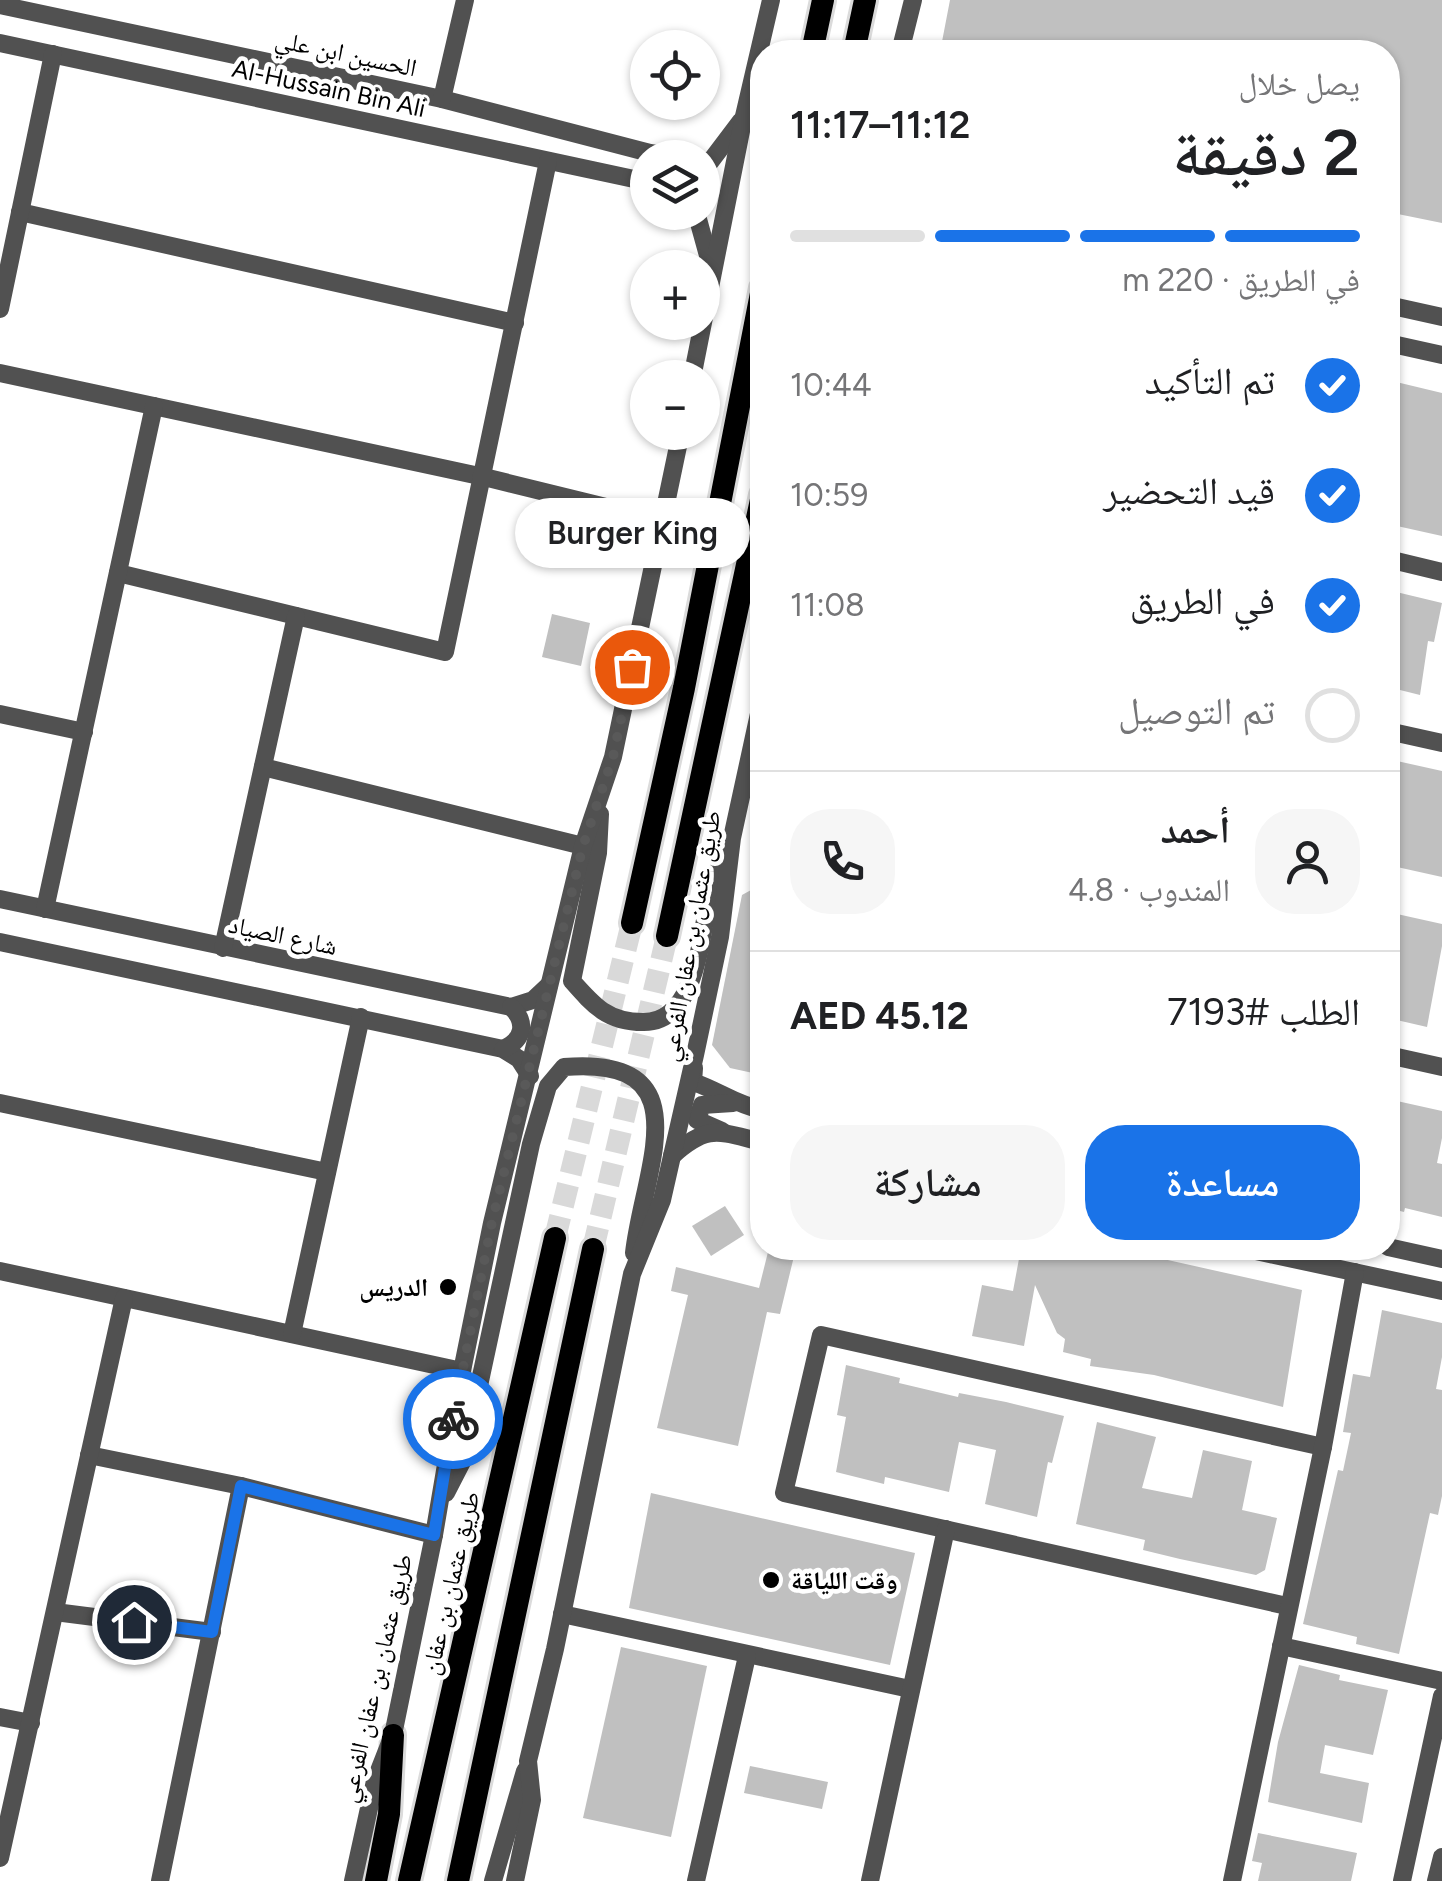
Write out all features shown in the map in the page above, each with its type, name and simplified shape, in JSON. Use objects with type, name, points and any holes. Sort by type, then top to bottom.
[{"type":"main road","points":[[815,40],[823,0]]},
{"type":"main road","points":[[857,40],[865,0]]},
{"type":"main road","points":[[632,923],[684,688],[750,350]]},
{"type":"main road","points":[[666,936],[750,549]]},
{"type":"main road","name":"طريق عثمان بن عفان","points":[[409,1881],[555,1238]]},
{"type":"main road","points":[[458,1881],[593,1249]]},
{"type":"main road","points":[[376,1881],[389,1814],[393,1735]]},
{"type":"street","points":[[442,99],[465,0]]},
{"type":"street","points":[[762,40],[772,0]]},
{"type":"street","points":[[903,40],[913,0]]},
{"type":"street","name":"الحسين ابن علي","points":[[0,4],[442,99],[630,150]]},
{"type":"street","name":"Al-Hussain Bin Ali","points":[[0,42],[630,178]]},
{"type":"street","points":[[0,309],[53,54]]},
{"type":"street","points":[[717,250],[750,91]]},
{"type":"street","points":[[720,148],[744,116]]},
{"type":"street","points":[[118,573],[445,652],[548,161]]},
{"type":"street","points":[[20,212],[515,323]]},
{"type":"street","points":[[1400,307],[1442,317]]},
{"type":"street","points":[[1400,346],[1442,355]]},
{"type":"street","points":[[0,373],[484,476],[663,521]]},
{"type":"street","points":[[46,910],[154,406]]},
{"type":"street","name":"طريق عثمان بن عفان الفرعي","points":[[353,1881],[375,1781],[393,1735],[492,1222],[583,846],[613,757],[677,450]]},
{"type":"street","points":[[1400,562],[1442,572]]},
{"type":"street","points":[[222,948],[296,616]]},
{"type":"street","points":[[0,714],[84,732]]},
{"type":"street","points":[[1400,734],[1442,744]]},
{"type":"street","name":"طريق عثمان بن عفان الفرعي","points":[[515,1881],[532,1800],[528,1761],[632,1274],[662,1200],[695,1055],[720,937],[732,838],[750,755]]},
{"type":"street","points":[[263,767],[583,846]]},
{"type":"street","points":[[601,794],[598,853],[572,981],[592,1004],[620,1022],[656,1022],[674,1010],[686,994],[712,884],[732,838]]},
{"type":"street","name":"شارع الصياد","points":[[0,900],[511,1007]]},
{"type":"street","points":[[0,942],[504,1048],[519,1059],[530,1076]]},
{"type":"street","points":[[511,1007],[533,1000],[550,984]]},
{"type":"street","points":[[504,1048],[514,1044],[522,1025],[519,1014],[511,1007]]},
{"type":"street","points":[[292,1334],[361,1018]]},
{"type":"street","points":[[695,1055],[693,1082],[712,1088],[734,1103]]},
{"type":"street","points":[[1400,1058],[1442,1066]]},
{"type":"street","points":[[436,1510],[463,1460],[531,1144],[548,1086],[564,1068],[596,1065],[617,1069],[642,1082],[654,1102],[657,1121],[638,1215],[632,1274]]},
{"type":"street","points":[[0,1103],[327,1172]]},
{"type":"street","points":[[735,1136],[698,1120],[702,1105],[734,1103],[750,1107]]},
{"type":"street","points":[[672,1156],[692,1138],[710,1131],[750,1139]]},
{"type":"street","points":[[1400,1250],[1442,1259]]},
{"type":"street","points":[[1298,1260],[1442,1291]]},
{"type":"street","points":[[0,1271],[462,1371]]},
{"type":"street","points":[[1232,1881],[1323,1447],[1355,1272]]},
{"type":"street","points":[[0,1858],[124,1298]]},
{"type":"street","points":[[1288,1606],[784,1493],[821,1336],[1323,1447]]},
{"type":"street","points":[[89,1455],[241,1486],[434,1535]]},
{"type":"street","points":[[160,1881],[241,1486]]},
{"type":"street","points":[[870,1881],[946,1529]]},
{"type":"street","points":[[55,1612],[212,1632]]},
{"type":"street","points":[[562,1614],[910,1689]]},
{"type":"street","points":[[1281,1646],[1442,1681]]},
{"type":"street","points":[[696,1881],[748,1656]]},
{"type":"street","points":[[1402,1881],[1442,1696]]},
{"type":"street","points":[[0,1716],[31,1723]]},
{"type":"street","points":[[493,1881],[528,1761]]},
{"type":"street","points":[[1436,1881],[1442,1857]]},
{"type":"building","points":[[950,0],[1442,0],[1442,223],[1400,214],[1400,40],[942,40]]},
{"type":"building","points":[[1400,383],[1442,393],[1442,536],[1400,527]]},
{"type":"building","points":[[1400,593],[1442,603],[1434,642],[1428,641],[1420,695],[1400,690]]},
{"type":"building","points":[[552,614],[590,623],[581,666],[542,657]]},
{"type":"building","points":[[1400,762],[1442,771],[1442,877],[1400,868]]},
{"type":"building","points":[[750,891],[750,1072],[730,1068],[712,1045],[742,895]]},
{"type":"building","points":[[1400,915],[1442,924],[1442,946],[1427,1027],[1400,1021]]},
{"type":"building","points":[[1400,1102],[1442,1111],[1437,1163],[1442,1164],[1442,1217],[1405,1208],[1400,1211]]},
{"type":"building","points":[[725,1206],[744,1235],[711,1256],[692,1226]]},
{"type":"building","points":[[766,1260],[793,1260],[780,1314],[767,1312],[738,1446],[657,1428],[688,1295],[671,1291],[676,1267],[759,1288]]},
{"type":"building","points":[[1019,1260],[1168,1260],[1302,1290],[1283,1407],[1154,1375],[1090,1366],[1091,1359],[1063,1352],[1065,1339],[1057,1333],[1035,1285],[1024,1346],[972,1336],[982,1285],[1013,1291]]},
{"type":"building","points":[[1382,1310],[1442,1323],[1442,1357],[1436,1389],[1442,1390],[1442,1496],[1438,1515],[1430,1513],[1399,1654],[1356,1644],[1357,1637],[1303,1624],[1338,1470],[1343,1471],[1351,1433],[1343,1432],[1353,1374],[1370,1377]]},
{"type":"building","points":[[846,1365],[958,1397],[959,1393],[1064,1416],[1052,1463],[1048,1462],[1037,1517],[985,1504],[996,1450],[959,1442],[949,1492],[885,1477],[884,1484],[836,1472],[846,1417],[837,1415]]},
{"type":"building","points":[[1097,1422],[1156,1437],[1142,1488],[1192,1498],[1203,1450],[1252,1461],[1242,1510],[1277,1518],[1265,1570],[1256,1575],[1143,1550],[1145,1540],[1076,1524]]},
{"type":"building","name":"وقت اللياقة","points":[[651,1493],[915,1553],[890,1665],[629,1608]]},
{"type":"building","points":[[621,1647],[707,1666],[671,1837],[583,1818]]},
{"type":"building","points":[[1299,1665],[1340,1675],[1339,1680],[1388,1690],[1373,1755],[1325,1745],[1320,1773],[1369,1783],[1362,1823],[1268,1802],[1278,1742]]},
{"type":"building","points":[[750,1766],[828,1782],[822,1809],[744,1793]]},
{"type":"building","points":[[1258,1833],[1357,1853],[1351,1881],[1258,1881],[1262,1863],[1252,1861]]},
{"type":"tunnel","points":[[555,1238],[632,923]]},
{"type":"tunnel","points":[[593,1249],[667,936]]},
{"type":"way so far","points":[[453,1419],[492,1222],[583,846],[613,757],[632,667]]},
{"type":"place","name":"Burger King","points":[[632,667]]},
{"type":"place","name":"الدريس","points":[[448,1287]]},
{"type":"place","name":"وقت اللياقة","points":[[771,1580]]},
{"type":"route","points":[[134,1622],[212,1632],[241,1486],[434,1535],[453,1419]]}]
